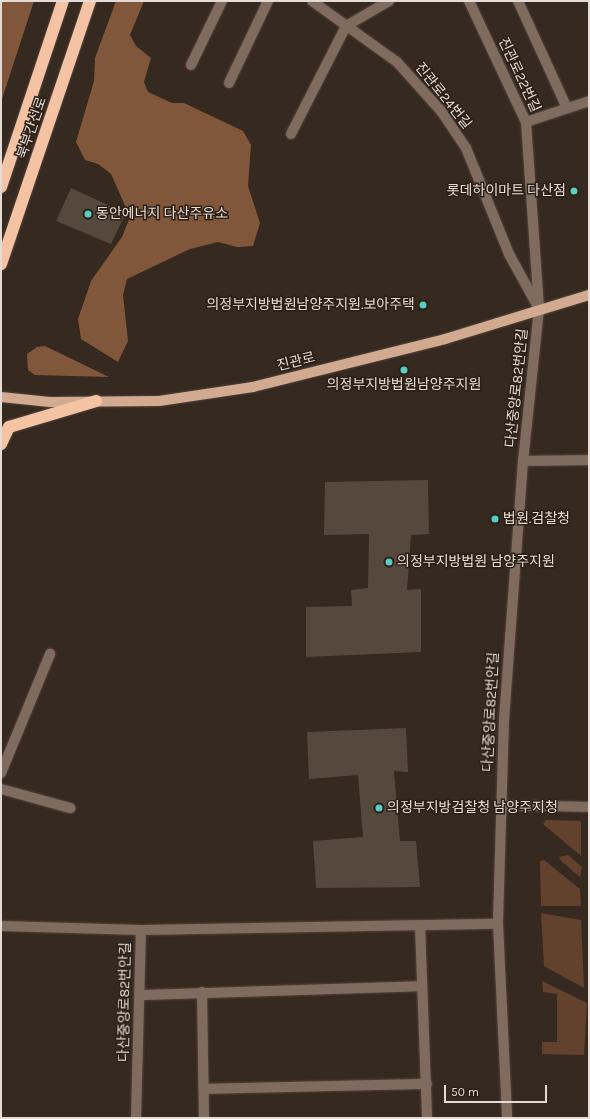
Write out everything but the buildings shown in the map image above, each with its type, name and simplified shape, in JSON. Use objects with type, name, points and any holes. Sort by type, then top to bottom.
[{"type":"highway","name":"북부간선로","points":[[1,187],[63,1]]},
{"type":"highway","name":"북부간선로","points":[[1,264],[90,1]]},
{"type":"highway","points":[[1,444],[9,427],[96,401]]},
{"type":"main road","name":"진관로","points":[[1,397],[50,402],[159,401],[253,387],[445,339],[539,309],[589,295]]},
{"type":"street","points":[[191,65],[222,1]]},
{"type":"street","points":[[229,83],[268,1]]},
{"type":"street","name":"진관로24번길","points":[[312,1],[397,62],[449,123],[466,148],[509,254],[539,309]]},
{"type":"street","points":[[291,134],[346,26],[389,1]]},
{"type":"street","name":"진관로22번길","points":[[469,1],[526,122],[539,309]]},
{"type":"street","points":[[518,1],[567,108]]},
{"type":"street","points":[[526,122],[589,101]]},
{"type":"street","name":"다산중앙로82번안길","points":[[507,1118],[498,924],[501,805],[509,631],[523,461],[539,309]]},
{"type":"street","points":[[523,461],[589,460]]},
{"type":"street","points":[[1,773],[50,654]]},
{"type":"street","points":[[1,789],[70,808]]},
{"type":"street","points":[[501,805],[589,807]]},
{"type":"street","points":[[141,930],[498,924]]},
{"type":"street","points":[[420,925],[427,1084],[427,1118]]},
{"type":"street","name":"다산중앙로82번안길","points":[[1,926],[141,930],[141,995],[136,1118]]},
{"type":"street","points":[[141,995],[422,986]]},
{"type":"street","points":[[202,992],[204,1118]]},
{"type":"street","points":[[204,1089],[427,1084]]},
{"type":"shaded area","points":[[1,1],[34,1],[1,102]]},
{"type":"shaded area","points":[[116,1],[144,1],[130,35],[136,46],[151,58],[144,82],[148,92],[172,103],[184,103],[243,131],[251,145],[248,186],[260,223],[253,246],[237,247],[218,242],[190,249],[127,279],[123,295],[128,341],[118,362],[81,339],[78,319],[91,281],[122,237],[130,217],[111,174],[98,164],[85,160],[76,142],[94,81],[95,58]]},
{"type":"shaded area","points":[[45,346],[109,377],[35,375],[28,370],[27,354],[37,347]]},
{"type":"shaded area","points":[[546,820],[581,821],[581,856],[543,824]]},
{"type":"shaded area","points":[[568,855],[582,867],[580,877],[561,861],[559,857]]},
{"type":"shaded area","points":[[544,860],[580,889],[581,906],[541,906],[540,861]]},
{"type":"shaded area","points":[[541,913],[581,920],[584,988],[544,966]]},
{"type":"shaded area","points":[[542,981],[587,1003],[584,1055],[542,1054],[542,1042],[557,1042],[557,994],[543,992]]},
{"type":"place","name":"롯데하이마트 다산점","points":[[574,191]]},
{"type":"place","name":"동안에너지 다산주유소","points":[[88,214]]},
{"type":"place","name":"의정부지방법원남양주지원.보아주택","points":[[423,305]]},
{"type":"place","name":"의정부지방법원남양주지원","points":[[404,370]]},
{"type":"place","name":"법원.검찰청","points":[[495,519]]},
{"type":"place","name":"의정부지방법원 남양주지원","points":[[389,562]]},
{"type":"place","name":"의정부지방검찰청 남양주지청","points":[[379,808]]}]
